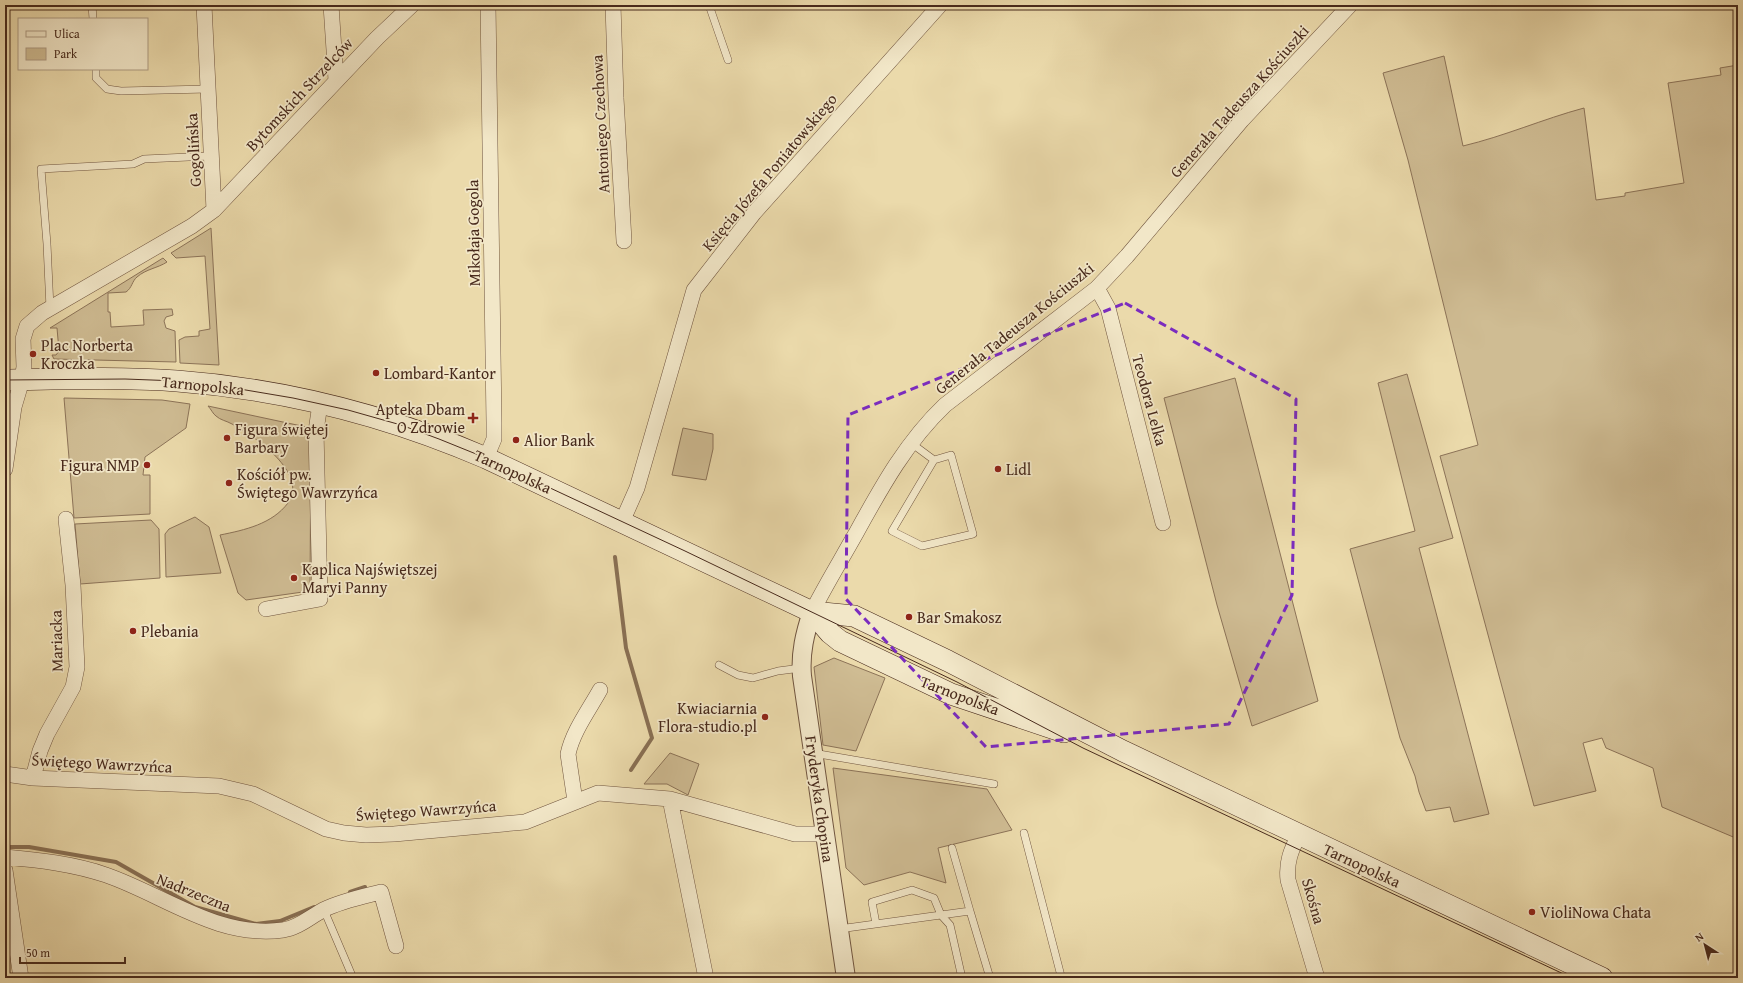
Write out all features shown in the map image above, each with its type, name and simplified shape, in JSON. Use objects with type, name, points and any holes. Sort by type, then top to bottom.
[{"type":"main road","name":"Tarnopolska","points":[[14,380],[102,378],[178,381],[259,392],[320,404],[401,425],[486,458],[812,612],[854,616],[996,685],[1123,751],[1602,978]]},
{"type":"main road","name":"Tarnopolska","points":[[812,612],[830,633],[840,641],[935,687],[1015,716],[1123,751]]},
{"type":"street","name":"Gogolińska","points":[[204,5],[214,210]]},
{"type":"street","points":[[330,5],[336,80]]},
{"type":"street","name":"Bytomskich Strzelców","points":[[214,210],[336,80],[412,5]]},
{"type":"street","name":"Mikołaja Gogola","points":[[486,458],[494,439],[488,5]]},
{"type":"street","name":"Antoniego Czechowa","points":[[613,5],[616,98],[624,241]]},
{"type":"street","name":"Księcia Józefa Poniatowskiego","points":[[622,522],[637,488],[694,290],[754,212],[940,5]]},
{"type":"street","name":"Generała Tadeusza Kościuszki","points":[[812,612],[878,494],[911,443],[928,422],[945,405],[1097,288],[1242,120],[1350,5]]},
{"type":"street","points":[[5,469],[14,407],[14,380],[24,367],[22,340],[24,333],[33,320],[148,253],[192,226],[214,210]]},
{"type":"street","name":"Teodora Lelka","points":[[1097,288],[1108,308],[1163,523]]},
{"type":"street","points":[[266,609],[320,599],[316,430],[320,404]]},
{"type":"street","name":"Mariacka","points":[[33,778],[40,751],[47,734],[73,687],[77,667],[66,519]]},
{"type":"street","name":"Fryderyka Chopina","points":[[812,612],[804,639],[802,668],[846,978]]},
{"type":"street","points":[[575,801],[568,754],[577,732],[600,690]]},
{"type":"street","name":"Świętego Wawrzyńca","points":[[5,774],[33,778],[219,786],[252,794],[326,829],[344,833],[366,835],[394,834],[525,822],[598,793],[670,799],[795,834],[825,834]]},
{"type":"street","points":[[670,799],[706,978]]},
{"type":"street","name":"Skośna","points":[[1298,835],[1288,858],[1288,880],[1316,978]]},
{"type":"street","name":"Nadrzeczna","points":[[5,857],[47,861],[104,874],[125,882],[205,919],[223,925],[247,930],[284,930],[294,927],[324,910],[346,900],[381,892],[396,946]]},
{"type":"street","points":[[5,870],[22,978]]},
{"type":"lane","points":[[92,5],[93,18]]},
{"type":"lane","points":[[708,5],[728,60]]},
{"type":"lane","name":"Gogolińska","points":[[96,70],[96,78],[106,89],[121,92],[208,89]]},
{"type":"lane","points":[[50,309],[48,244],[41,169],[133,164],[144,159],[211,156]]},
{"type":"lane","points":[[911,443],[934,460]]},
{"type":"lane","points":[[951,455],[973,534],[922,546],[892,531],[934,460],[951,455]]},
{"type":"lane","points":[[719,664],[738,675],[753,678],[778,671],[802,668]]},
{"type":"lane","points":[[813,753],[994,784]]},
{"type":"lane","points":[[1024,833],[1061,976],[1056,978]]},
{"type":"lane","points":[[952,848],[990,978]]},
{"type":"lane","points":[[876,924],[872,902],[912,890],[934,898],[942,915],[950,925],[962,978]]},
{"type":"lane","points":[[324,910],[353,978]]},
{"type":"lane","points":[[839,929],[970,911]]},
{"type":"highlighted area","points":[[1125,303],[1296,399],[1292,595],[1229,724],[986,747],[846,599],[848,415]]},
{"type":"green space","points":[[1444,56],[1463,146],[1584,108],[1596,200],[1625,196],[1625,193],[1684,183],[1668,83],[1721,75],[1720,68],[1738,65],[1738,839],[1662,807],[1653,768],[1606,748],[1602,738],[1583,743],[1596,791],[1534,806],[1440,456],[1478,445],[1408,160],[1383,73]]},
{"type":"green space","points":[[211,228],[219,365],[180,363],[179,340],[185,337],[199,336],[199,331],[210,329],[205,256],[176,258],[171,253]]},
{"type":"green space","points":[[163,258],[167,262],[141,274],[135,279],[130,289],[126,292],[108,293],[108,312],[110,312],[111,327],[144,325],[143,310],[172,309],[173,315],[166,317],[164,321],[166,328],[175,331],[176,362],[54,359],[52,355],[56,355],[59,351],[57,328],[50,328]]},
{"type":"green space","points":[[1407,374],[1453,538],[1419,548],[1489,814],[1454,822],[1450,807],[1426,811],[1415,776],[1400,738],[1350,549],[1415,531],[1378,383]]},
{"type":"green space","points":[[1235,378],[1318,701],[1252,726],[1217,605],[1164,398]]},
{"type":"green space","points":[[64,398],[162,400],[190,404],[186,428],[145,457],[143,475],[150,475],[150,514],[74,518]]},
{"type":"green space","points":[[208,406],[311,428],[310,591],[246,600],[238,593],[220,535],[239,531],[266,521],[282,510],[288,503],[293,492],[291,480],[286,468],[276,457],[253,437],[214,414]]},
{"type":"green space","points":[[683,428],[713,434],[713,449],[706,480],[672,475]]},
{"type":"green space","points":[[195,517],[209,527],[221,573],[166,577],[165,534],[169,529]]},
{"type":"green space","points":[[151,520],[159,529],[160,578],[80,584],[75,524]]},
{"type":"green space","points":[[834,658],[885,678],[856,751],[823,745],[814,667]]},
{"type":"green space","points":[[670,753],[699,764],[688,795],[667,784],[644,784]]},
{"type":"green space","points":[[833,768],[987,789],[1012,830],[938,848],[946,883],[910,872],[864,885],[846,868]]},
{"type":"waterway","points":[[615,557],[626,648],[652,738],[631,770]]},
{"type":"waterway","points":[[5,847],[29,847],[116,862],[195,907],[256,924],[280,921],[314,907]]},
{"type":"waterway","points":[[350,892],[365,887]]},
{"type":"tram line","points":[[5,380],[125,379],[178,381],[222,386],[293,398],[348,410],[401,425],[439,439],[486,458],[685,551],[957,682],[1083,748],[1572,978]]},
{"type":"place","name":"Plac Norberta Kroczka","points":[[33,354]]},
{"type":"place","name":"Lombard-Kantor","points":[[376,373]]},
{"type":"place","name":"Apteka Dbam O Zdrowie","points":[[473,418]]},
{"type":"place","name":"Figura świętej Barbary","points":[[227,438]]},
{"type":"place","name":"Alior Bank","points":[[516,440]]},
{"type":"place","name":"Figura NMP","points":[[147,465]]},
{"type":"place","name":"Lidl","points":[[998,469]]},
{"type":"place","name":"Kościół pw. Świętego Wawrzyńca","points":[[229,483]]},
{"type":"place","name":"Kaplica Najświętszej Maryi Panny","points":[[294,578]]},
{"type":"place","name":"Bar Smakosz","points":[[909,617]]},
{"type":"place","name":"Plebania","points":[[133,631]]},
{"type":"place","name":"Kwiaciarnia Flora-studio.pl","points":[[765,717]]},
{"type":"place","name":"VioliNowa Chata","points":[[1532,912]]}]
